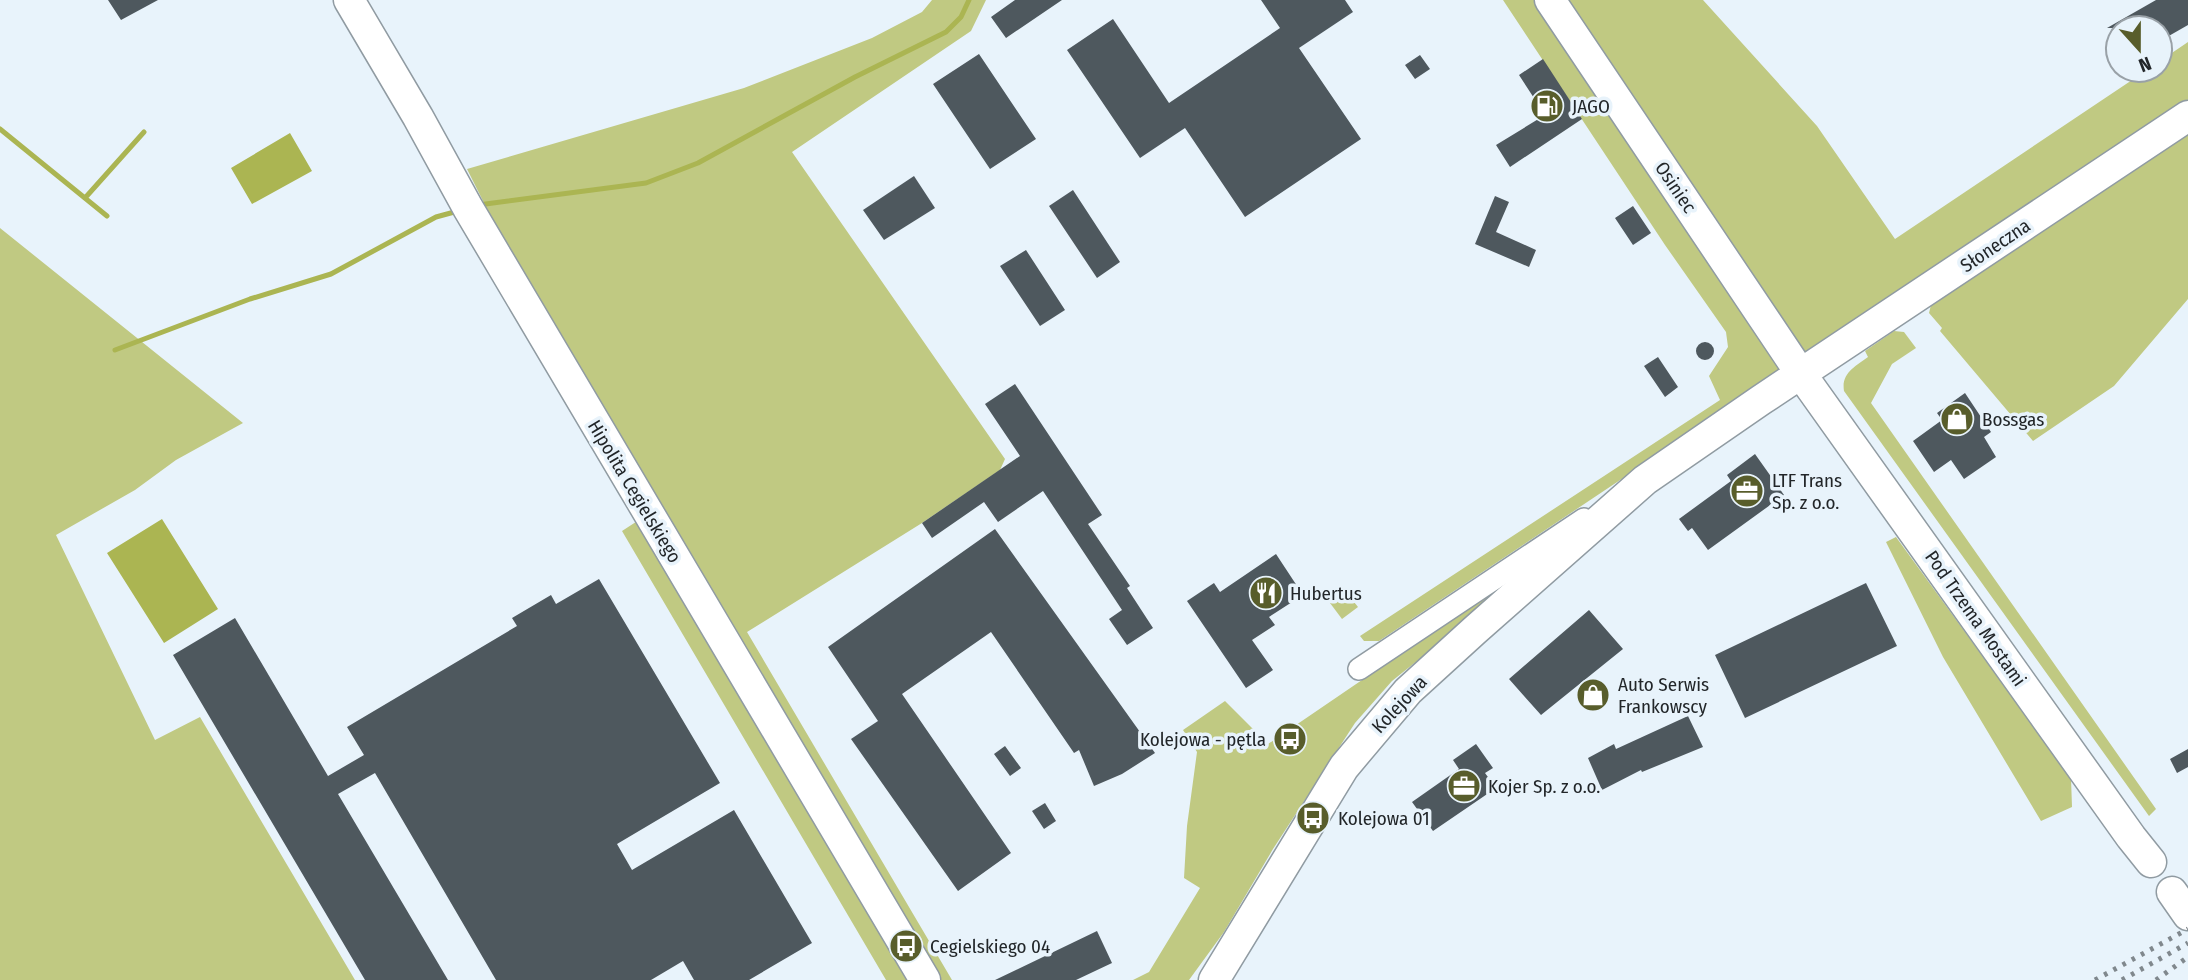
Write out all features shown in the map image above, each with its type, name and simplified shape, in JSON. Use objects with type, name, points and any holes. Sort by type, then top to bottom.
[{"type":"street","name":"Hipolita Cegielskiego","points":[[349,0],[468,208],[925,980]]},
{"type":"street","name":"Osiniec","points":[[1550,0],[1801,374]]},
{"type":"street","name":"Słoneczna","points":[[1801,374],[2188,116]]},
{"type":"street","name":"Kolejowa","points":[[1359,669],[1801,374]]},
{"type":"street","name":"Pod Trzema Mostami","points":[[1801,374],[2151,862]]},
{"type":"street","name":"Kolejowa","points":[[1214,980],[1344,767],[1397,702],[1645,480]]},
{"type":"shaded area","points":[[932,0],[986,0],[971,31],[792,152],[1005,459],[1000,470],[922,523],[747,632],[952,980],[935,980],[475,205],[484,203],[467,169],[744,88],[872,38],[922,12]]},
{"type":"shaded area","points":[[1503,0],[1703,0],[1817,126],[1895,239],[2126,84],[2174,84],[2174,52],[2188,42],[2188,101],[1379,641],[1364,641],[1360,636],[1720,400],[1709,376],[1728,347],[1726,332],[1665,245]]},
{"type":"shaded area","points":[[2188,132],[2188,299],[2114,386],[2033,441],[1940,331],[1942,328],[1929,313],[1931,305]]},
{"type":"shaded area","points":[[290,133],[312,171],[252,204],[231,168]]},
{"type":"shaded area","points":[[0,228],[243,423],[176,460],[135,490],[56,535],[155,740],[200,717],[355,980],[0,980]]},
{"type":"shaded area","points":[[1894,331],[1904,332],[1916,348],[1892,364],[1871,403],[2156,809],[2149,816],[1844,391],[1847,375],[1868,357],[1865,351]]},
{"type":"shaded area","points":[[642,518],[915,980],[886,980],[622,531]]},
{"type":"shaded area","points":[[162,519],[218,609],[164,643],[107,553]]},
{"type":"shaded area","points":[[1896,537],[2071,778],[2072,807],[2041,821],[1943,657],[1886,542]]},
{"type":"shaded area","points":[[1513,577],[1513,584],[1392,681],[1355,723],[1273,849],[1224,932],[1189,980],[1133,980],[1149,972],[1200,888],[1184,878],[1187,826],[1197,752],[1183,730],[1225,701],[1268,744]]},
{"type":"shaded area","points":[[1341,585],[1358,607],[1342,619],[1327,599]]},
{"type":"building","points":[[108,0],[158,0],[121,20]]},
{"type":"building","points":[[1015,0],[1062,0],[1006,38],[991,17]]},
{"type":"building","points":[[1261,0],[1345,0],[1353,12],[1299,48],[1361,139],[1245,217],[1185,128],[1140,158],[1067,50],[1113,19],[1169,103],[1280,28]]},
{"type":"building","points":[[2156,0],[2188,0],[2188,25],[2174,33],[2174,14],[2132,14]]},
{"type":"building","points":[[979,54],[1036,139],[990,169],[933,84]]},
{"type":"building","points":[[1420,55],[1430,69],[1415,79],[1405,65]]},
{"type":"building","points":[[1543,59],[1582,119],[1510,167],[1496,145],[1545,115],[1519,75]]},
{"type":"building","points":[[914,176],[935,208],[884,240],[863,210]]},
{"type":"building","points":[[1073,190],[1120,262],[1097,278],[1049,206]]},
{"type":"building","points":[[1495,196],[1509,202],[1496,232],[1536,250],[1529,267],[1475,244]]},
{"type":"building","points":[[1633,206],[1651,233],[1633,245],[1615,218]]},
{"type":"building","points":[[1026,250],[1065,310],[1040,326],[1000,266]]},
{"type":"building","points":[[1705,342],[1711,345],[1714,351],[1711,357],[1705,360],[1699,357],[1696,351],[1699,345]]},
{"type":"building","points":[[1658,357],[1678,387],[1665,397],[1644,366]]},
{"type":"building","points":[[1015,384],[1102,515],[1088,524],[1130,586],[1127,588],[1153,628],[1127,645],[1109,619],[1122,610],[1043,491],[998,522],[984,502],[932,538],[922,523],[1020,456],[985,404]]},
{"type":"building","points":[[1965,393],[1991,432],[1984,437],[1996,457],[1964,479],[1951,460],[1934,472],[1913,441],[1942,420],[1937,413]]},
{"type":"building","points":[[1755,454],[1784,495],[1708,550],[1692,528],[1688,531],[1679,519],[1731,481],[1727,475]]},
{"type":"building","points":[[995,529],[1155,753],[1122,774],[1094,786],[1079,750],[1074,753],[991,632],[902,694],[1011,853],[958,891],[851,739],[878,721],[828,647]]},
{"type":"building","points":[[1276,554],[1303,595],[1269,617],[1275,625],[1252,640],[1273,670],[1246,688],[1187,601],[1214,583],[1220,592]]},
{"type":"building","points":[[599,579],[720,783],[617,844],[632,870],[734,810],[812,943],[749,980],[694,980],[683,961],[651,980],[496,980],[375,773],[338,794],[448,980],[365,980],[173,655],[235,618],[328,776],[364,755],[347,727],[517,626],[512,618],[551,595],[556,604]]},
{"type":"building","points":[[1866,583],[1897,646],[1745,718],[1715,655]]},
{"type":"building","points":[[1589,610],[1623,649],[1541,715],[1509,679]]},
{"type":"building","points":[[1688,716],[1703,747],[1642,772],[1641,770],[1602,790],[1588,758],[1614,744],[1616,749]]},
{"type":"building","points":[[1476,744],[1493,768],[1485,773],[1496,788],[1433,831],[1412,802],[1459,769],[1453,760]]},
{"type":"building","points":[[1005,746],[1021,768],[1010,776],[994,754]]},
{"type":"building","points":[[2188,749],[2188,767],[2177,773],[2170,759]]},
{"type":"building","points":[[1045,803],[1056,821],[1044,829],[1032,811]]},
{"type":"building","points":[[1097,931],[1112,963],[1076,980],[995,980]]},
{"type":"waterway","points":[[478,205],[646,183],[698,163],[855,77],[946,32],[961,17],[969,0]]},
{"type":"waterway","points":[[0,129],[107,216]]},
{"type":"waterway","points":[[85,198],[144,132]]},
{"type":"waterway","points":[[115,350],[250,299],[331,274],[436,217],[458,211]]},
{"type":"railway","points":[[2095,980],[2188,929]]},
{"type":"railway","points":[[2122,980],[2188,943]]},
{"type":"railway","points":[[2156,980],[2188,957]]},
{"type":"place","name":"JAGO","points":[[1547,106]]},
{"type":"place","name":"Bossgas","points":[[1957,419]]},
{"type":"place","name":"LTF Trans Sp. z o.o.","points":[[1747,491]]},
{"type":"place","name":"Hubertus","points":[[1266,593]]},
{"type":"place","name":"Auto Serwis Frankowscy","points":[[1593,695]]},
{"type":"place","name":"Kolejowa - pętla","points":[[1290,739]]},
{"type":"place","name":"Kojer Sp. z o.o.","points":[[1464,786]]},
{"type":"place","name":"Kolejowa 01","points":[[1313,818]]},
{"type":"place","name":"Cegielskiego 04","points":[[906,946]]}]
